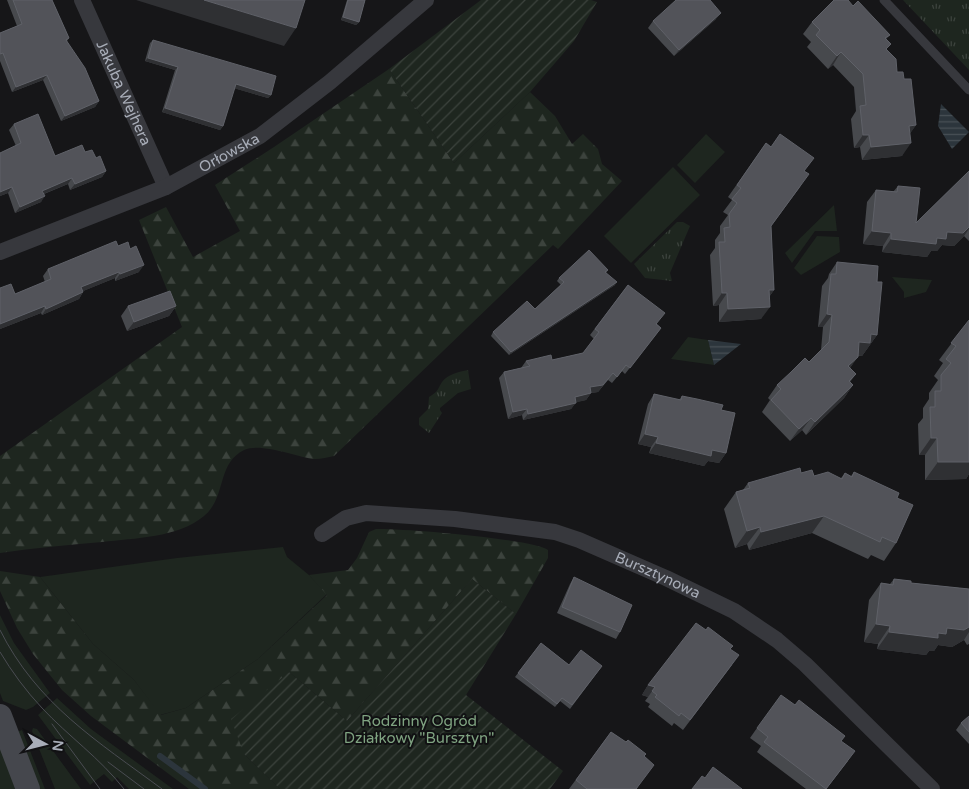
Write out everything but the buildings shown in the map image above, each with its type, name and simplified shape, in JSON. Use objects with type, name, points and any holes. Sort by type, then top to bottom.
[{"type":"street","name":"Jakuba Wejhera","points":[[82,0],[166,187]]},
{"type":"street","name":"Orłowska","points":[[0,252],[166,187],[260,136],[330,82],[426,0]]},
{"type":"street","name":"Bursztynowa","points":[[322,534],[346,518],[366,513],[455,519],[555,532],[587,544],[666,578],[734,611],[777,640],[812,671],[932,789]]},
{"type":"street","points":[[0,716],[28,789]]},
{"type":"lane","points":[[884,0],[969,90]]},
{"type":"green space","points":[[481,0],[591,0],[597,2],[574,41],[530,92],[454,163],[389,69]]},
{"type":"green space","points":[[903,0],[969,0],[969,70]]},
{"type":"green space","points":[[389,69],[454,163],[530,92],[555,116],[572,144],[583,134],[598,149],[602,164],[622,181],[558,249],[553,245],[334,456],[315,459],[269,449],[251,448],[244,450],[235,456],[229,464],[216,500],[211,508],[204,516],[182,529],[141,538],[0,553],[0,456],[182,327],[139,220],[166,207],[193,257],[240,231],[215,185]]},
{"type":"green space","points":[[706,134],[725,152],[695,183],[677,165]]},
{"type":"green space","points":[[673,167],[700,195],[631,263],[604,236]]},
{"type":"green space","points":[[834,205],[837,231],[815,231],[792,263],[785,253]]},
{"type":"green space","points":[[677,222],[683,222],[690,226],[670,273],[672,281],[645,278],[634,264]]},
{"type":"green space","points":[[817,236],[839,237],[840,252],[801,275],[794,268]]},
{"type":"green space","points":[[892,277],[932,280],[926,292],[904,298],[904,292]]},
{"type":"green space","points":[[688,337],[708,340],[714,365],[671,359]]},
{"type":"green space","points":[[468,370],[471,389],[458,393],[440,408],[442,413],[429,433],[419,425],[419,418],[428,409],[429,397],[436,392],[447,377]]},
{"type":"green space","points":[[376,529],[437,532],[518,542],[548,550],[548,558],[516,614],[472,579],[347,721],[289,672],[244,754],[280,789],[189,789],[91,716],[62,690],[33,654],[17,628],[0,591],[0,571],[40,577],[93,644],[134,680],[161,715],[186,708],[258,659],[327,595],[309,575],[348,570],[357,558],[369,532]]},
{"type":"green space","points":[[283,547],[287,557],[309,575],[327,594],[258,659],[186,708],[160,715],[134,680],[93,644],[40,577],[177,558]]},
{"type":"green space","name":"Rodzinny Ogród Działkowy \"Bursztyn\"","points":[[472,579],[516,614],[466,695],[563,771],[550,789],[280,789],[244,754],[231,719],[289,672],[347,721]]},
{"type":"green space","points":[[0,615],[14,643],[50,693],[33,707],[26,710],[3,701],[0,693]]},
{"type":"green space","points":[[57,698],[91,729],[173,789],[129,789],[117,777],[112,782],[104,774],[90,785],[38,715]]},
{"type":"green space","points":[[33,728],[37,729],[81,789],[55,789],[32,731]]},
{"type":"green space","points":[[22,730],[45,789],[38,789],[17,732]]},
{"type":"green space","points":[[0,744],[17,789],[0,789]]},
{"type":"shaded area","points":[[941,104],[969,132],[952,149],[938,126]]},
{"type":"shaded area","points":[[708,340],[741,344],[714,365]]},
{"type":"waterway","points":[[160,756],[205,789]]},
{"type":"tram line","points":[[0,630],[15,656],[50,700],[92,737],[162,789]]},
{"type":"tram line","points":[[0,652],[36,702],[105,767],[124,789]]},
{"type":"tram line","points":[[52,724],[100,789]]},
{"type":"tram line","points":[[108,762],[144,789]]}]
